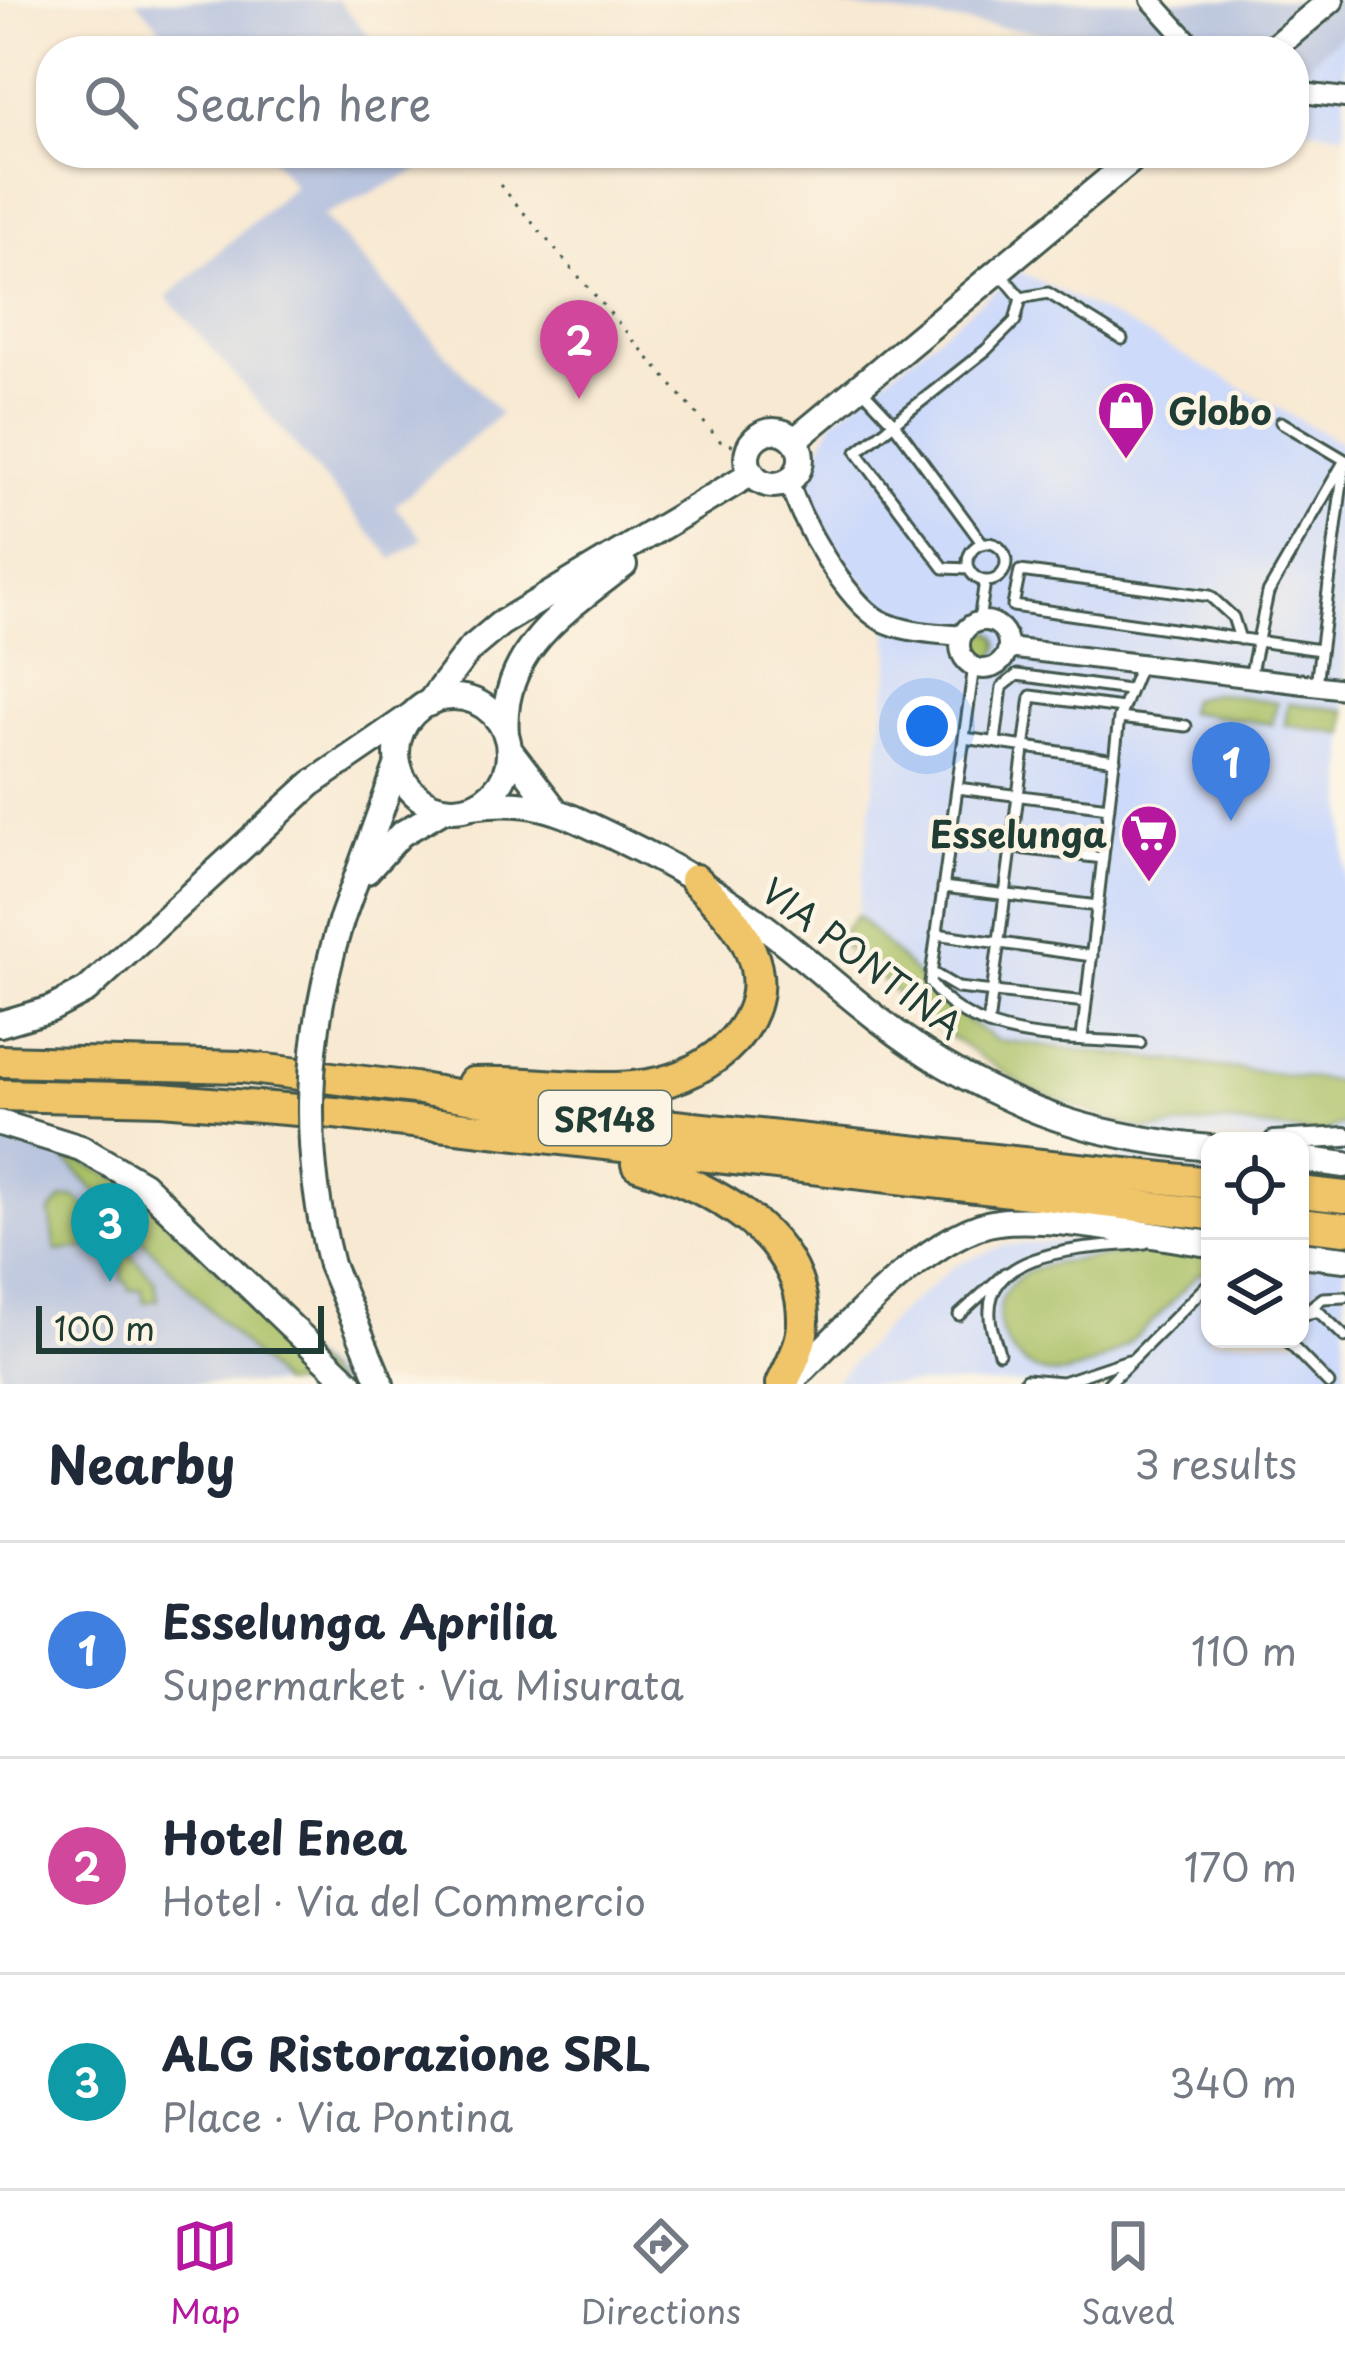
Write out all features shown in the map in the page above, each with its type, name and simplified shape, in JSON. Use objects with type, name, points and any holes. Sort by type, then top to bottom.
[{"type":"highway","points":[[414,1088],[488,1083],[641,1086],[690,1072],[717,1057],[750,1017],[757,974],[747,941],[731,916],[695,880]]},
{"type":"highway","name":"SR148","points":[[0,1060],[242,1067],[414,1088],[581,1116],[1201,1182]]},
{"type":"highway","name":"SR148","points":[[0,1095],[161,1099],[292,1110],[1201,1213]]},
{"type":"highway","points":[[526,1138],[669,1174],[713,1194],[767,1235],[788,1264],[800,1293],[804,1324],[785,1384]]},
{"type":"highway","points":[[1309,1193],[1345,1198]]},
{"type":"street","points":[[1151,0],[1183,36]]},
{"type":"street","points":[[1288,36],[1331,0]]},
{"type":"street","points":[[1309,94],[1345,98]]},
{"type":"street","points":[[794,440],[1122,168]]},
{"type":"street","points":[[341,921],[355,891],[385,849],[416,822],[444,809],[472,806],[497,789],[504,777],[508,743],[508,692],[526,652],[602,582],[749,461],[751,441],[767,431],[776,430],[794,440],[801,459],[789,481],[800,514],[861,604],[893,626],[962,636],[980,622],[1001,628],[1008,648]]},
{"type":"street","points":[[749,461],[770,485],[789,481]]},
{"type":"street","points":[[381,1384],[332,1265],[317,1210],[309,1090],[324,976],[398,763],[403,729],[469,650],[500,624],[688,513]]},
{"type":"street","points":[[962,636],[961,652],[974,666],[994,667],[1008,648]]},
{"type":"street","points":[[1008,648],[1345,689]]},
{"type":"street","points":[[0,1024],[51,1009],[87,990],[311,784],[420,709],[449,698],[470,700],[490,712],[508,743]]},
{"type":"street","name":"VIA PONTINA","points":[[508,743],[554,808]]},
{"type":"street","points":[[398,763],[413,793],[444,809]]},
{"type":"street","name":"VIA PONTINA","points":[[472,806],[521,802],[554,808],[695,880],[770,930],[879,1022],[995,1093],[1087,1130],[1201,1147]]},
{"type":"street","points":[[0,1124],[81,1148],[143,1184],[351,1384]]},
{"type":"street","points":[[1309,1139],[1345,1137]]},
{"type":"street","points":[[1309,1160],[1345,1165]]},
{"type":"street","points":[[785,1384],[918,1263],[974,1227],[1031,1221],[1201,1243]]},
{"type":"lane","points":[[998,270],[1021,298]]},
{"type":"lane","points":[[1021,298],[1048,293],[1122,339]]},
{"type":"lane","points":[[1021,298],[1015,321],[986,350],[857,452],[944,568],[969,569],[986,580],[1004,570],[1020,571],[1210,596],[1233,616],[1240,639]]},
{"type":"lane","points":[[859,385],[893,422],[983,544],[1001,550],[1004,570]]},
{"type":"lane","points":[[1281,422],[1345,460]]},
{"type":"lane","points":[[1250,677],[1268,592],[1345,460]]},
{"type":"lane","points":[[1316,685],[1345,460]]},
{"type":"lane","points":[[969,569],[970,554],[983,544]]},
{"type":"lane","points":[[1020,571],[1013,607],[1320,650]]},
{"type":"lane","points":[[980,622],[986,580]]},
{"type":"lane","points":[[1082,1038],[1120,713],[1141,664]]},
{"type":"lane","points":[[974,666],[930,983],[939,996],[996,1030],[1140,1043]]},
{"type":"lane","points":[[995,742],[1002,687],[1017,675],[1128,690]]},
{"type":"lane","points":[[988,1025],[1031,696],[1186,726]]},
{"type":"lane","points":[[964,738],[1114,760]]},
{"type":"lane","points":[[957,788],[1109,807]]},
{"type":"lane","points":[[950,840],[1103,857]]},
{"type":"lane","points":[[943,887],[1097,906]]},
{"type":"lane","points":[[937,934],[1092,956]]},
{"type":"lane","points":[[931,972],[958,988],[1086,1002]]},
{"type":"lane","points":[[959,1315],[991,1282],[1039,1255],[1172,1239]]},
{"type":"lane","points":[[999,1353],[989,1316],[992,1295],[1015,1267]]},
{"type":"lane","points":[[1108,1384],[1201,1291]]},
{"type":"lane","points":[[1309,1309],[1323,1298],[1345,1297]]},
{"type":"lane","points":[[1309,1314],[1318,1311],[1345,1336]]},
{"type":"lane","points":[[1294,1348],[1330,1384]]},
{"type":"lane","points":[[1026,1379],[1062,1382],[1133,1358]]},
{"type":"path","points":[[500,185],[720,441],[749,461]]},
{"type":"shaded area","points":[[136,0],[338,0],[369,36],[167,36]]},
{"type":"shaded area","points":[[792,0],[1345,0],[1345,32],[1309,63],[1309,36],[1066,36]]},
{"type":"shaded area","points":[[1345,32],[1345,134],[1309,129],[1309,63]]},
{"type":"shaded area","points":[[279,168],[424,168],[323,216],[500,414],[395,506],[423,539],[393,559],[167,297],[294,186]]},
{"type":"shaded area","points":[[1019,271],[1130,326],[1345,445],[1345,1384],[831,1384],[896,1316],[956,1264],[1005,1245],[1108,1238],[1124,1125],[1028,1088],[934,1026],[836,939],[857,916],[891,655],[883,606],[828,538],[810,496],[813,461],[834,419]]},
{"type":"shaded area","points":[[0,1124],[87,1157],[342,1384],[0,1384]]},
{"type":"green space","points":[[984,630],[995,634],[999,645],[995,656],[984,660],[973,656],[969,645],[973,634]]},
{"type":"green space","points":[[1214,693],[1277,702],[1272,724],[1187,712],[1190,699]]},
{"type":"green space","points":[[1288,703],[1345,710],[1345,734],[1285,725]]},
{"type":"green space","points":[[857,916],[920,978],[929,994],[996,1040],[1345,1082],[1345,1124],[1317,1134],[1221,1122],[1147,1130],[1124,1125],[1028,1088],[934,1026],[836,939]]},
{"type":"green space","points":[[67,1156],[128,1183],[334,1384],[281,1384]]},
{"type":"green space","points":[[74,1197],[121,1245],[56,1251],[50,1212],[63,1198]]},
{"type":"green space","points":[[1172,1251],[1201,1254],[1201,1273],[1124,1347],[1088,1367],[1047,1373],[1014,1354],[1004,1338],[1001,1303],[1010,1286],[1026,1273],[1075,1260]]},
{"type":"green space","points":[[130,1254],[155,1281],[158,1300],[144,1302],[142,1289],[129,1290],[123,1281],[121,1255]]},
{"type":"place","name":"Hotel Enea","points":[[579,399]]},
{"type":"place","name":"Globo","points":[[1126,461]]},
{"type":"place","name":"Esselunga Aprilia","points":[[1231,821]]},
{"type":"place","name":"Esselunga","points":[[1149,884]]},
{"type":"place","name":"ALG Ristorazione SRL","points":[[110,1282]]}]
